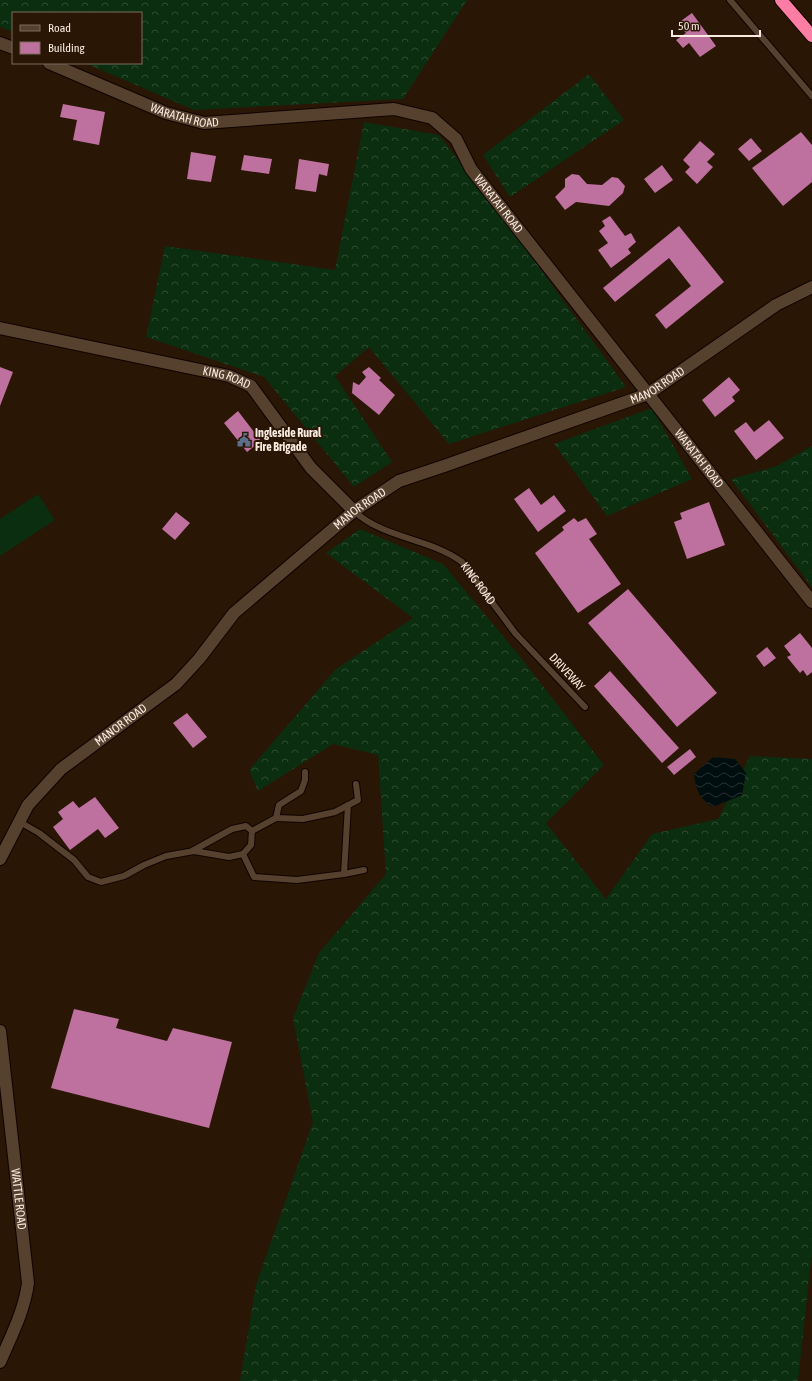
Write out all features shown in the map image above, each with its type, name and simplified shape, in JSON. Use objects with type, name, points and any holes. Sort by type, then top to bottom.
[{"type":"highway","points":[[781,0],[812,36]]},
{"type":"street","points":[[0,43],[12,48]]},
{"type":"street","name":"WARATAH ROAD","points":[[51,64],[166,113],[204,123],[394,109],[432,118],[456,139],[471,169],[812,602]]},
{"type":"street","name":"MANOR ROAD","points":[[0,859],[28,805],[61,768],[176,684],[200,658],[234,613],[354,512],[399,481],[648,394],[776,305],[812,287]]},
{"type":"street","name":"KING ROAD","points":[[0,328],[229,376],[251,386],[311,468],[354,512]]},
{"type":"street","name":"WATTLE ROAD","points":[[0,1031],[4,1102],[28,1283],[26,1299],[22,1312],[0,1362]]},
{"type":"lane","points":[[730,0],[812,96]]},
{"type":"lane","name":"KING ROAD","points":[[354,512],[378,527],[452,554],[462,562],[515,633],[533,652]]},
{"type":"lane","name":"DRIVEWAY","points":[[533,652],[585,707]]},
{"type":"lane","points":[[276,818],[277,803],[301,791],[305,780],[305,772]]},
{"type":"lane","points":[[252,831],[276,818],[302,819],[335,812],[358,800],[356,784]]},
{"type":"lane","points":[[344,874],[348,805]]},
{"type":"lane","points":[[20,822],[40,833],[74,860],[88,877],[101,882],[124,876],[144,865],[166,856],[192,851],[232,829],[246,826],[252,831]]},
{"type":"lane","points":[[192,851],[229,858],[243,854],[251,845],[252,831]]},
{"type":"lane","points":[[243,854],[254,877],[297,880],[364,870]]},
{"type":"green space","points":[[0,0],[467,0],[403,99],[194,110],[87,64],[142,64],[142,12],[12,12],[12,32],[0,27]]},
{"type":"green space","points":[[589,74],[624,120],[510,197],[483,155]]},
{"type":"green space","points":[[364,122],[439,135],[528,252],[626,387],[449,444],[369,347],[335,376],[392,462],[354,487],[264,377],[146,337],[165,246],[335,270]]},
{"type":"green space","points":[[652,408],[692,479],[607,516],[554,444]]},
{"type":"green space","points":[[812,446],[812,587],[731,479],[777,466]]},
{"type":"green space","points":[[38,494],[55,520],[0,556],[0,519]]},
{"type":"green space","points":[[360,529],[443,564],[518,654],[604,765],[546,823],[606,899],[652,834],[718,819],[750,756],[812,759],[812,1251],[798,1381],[240,1381],[256,1285],[313,1122],[293,1018],[319,953],[386,874],[378,755],[333,744],[258,791],[249,770],[336,669],[413,618],[326,553]]},
{"type":"water","points":[[713,757],[735,759],[746,773],[742,795],[713,807],[701,797],[694,774]]},
{"type":"building","points":[[692,13],[716,46],[700,57],[689,43],[683,48],[676,40],[686,33],[678,23]]},
{"type":"building","points":[[63,104],[105,112],[99,145],[73,140],[77,120],[60,117]]},
{"type":"building","points":[[801,132],[812,145],[812,182],[783,206],[752,168]]},
{"type":"building","points":[[751,138],[762,151],[749,161],[738,149]]},
{"type":"building","points":[[700,141],[715,154],[707,162],[713,167],[697,184],[685,172],[690,167],[683,160]]},
{"type":"building","points":[[191,152],[216,156],[211,182],[187,179]]},
{"type":"building","points":[[244,155],[272,159],[269,174],[241,170]]},
{"type":"building","points":[[299,159],[329,164],[327,176],[319,174],[316,192],[295,189]]},
{"type":"building","points":[[662,165],[673,180],[655,193],[644,179]]},
{"type":"building","points":[[572,174],[579,175],[587,184],[602,185],[612,177],[618,178],[625,186],[623,193],[609,206],[576,202],[565,210],[555,197],[565,187],[565,179]]},
{"type":"building","points":[[610,216],[625,236],[631,233],[636,242],[628,249],[631,253],[611,268],[598,250],[608,243],[599,231],[605,226],[602,221]]},
{"type":"building","points":[[679,226],[724,282],[666,329],[655,315],[691,286],[669,258],[615,302],[603,288]]},
{"type":"building","points":[[0,367],[13,372],[0,406]]},
{"type":"building","points":[[369,367],[381,378],[379,380],[395,395],[379,415],[352,393],[353,382],[359,385],[366,377],[362,372]]},
{"type":"building","points":[[729,377],[740,390],[732,397],[735,401],[715,417],[702,400]]},
{"type":"building","points":[[238,411],[261,441],[247,452],[224,423]]},
{"type":"building","points":[[769,420],[784,438],[756,460],[734,431],[746,422],[754,432]]},
{"type":"building","points":[[529,488],[541,505],[554,495],[566,511],[538,532],[514,499]]},
{"type":"building","points":[[709,502],[725,545],[687,559],[674,522],[682,519],[680,513]]},
{"type":"building","points":[[176,512],[190,523],[175,540],[162,529]]},
{"type":"building","points":[[574,518],[578,522],[586,518],[597,534],[589,539],[621,584],[578,613],[535,553],[564,530],[562,527]]},
{"type":"building","points":[[628,589],[717,693],[677,727],[588,623]]},
{"type":"building","points":[[800,633],[812,648],[812,672],[807,676],[803,670],[800,673],[787,657],[791,655],[784,646]]},
{"type":"building","points":[[767,647],[776,658],[764,667],[756,656]]},
{"type":"building","points":[[610,671],[679,748],[662,763],[594,686]]},
{"type":"building","points":[[187,713],[207,737],[193,748],[173,723]]},
{"type":"building","points":[[690,749],[696,757],[674,775],[667,767]]},
{"type":"building","points":[[95,797],[119,828],[105,838],[98,829],[70,850],[53,827],[63,819],[58,812],[73,801],[79,808]]},
{"type":"building","points":[[74,1009],[119,1019],[116,1028],[167,1041],[173,1028],[232,1042],[209,1128],[51,1088]]},
{"type":"place","name":"Ingleside Rural Fire Brigade","points":[[244,440]]}]
